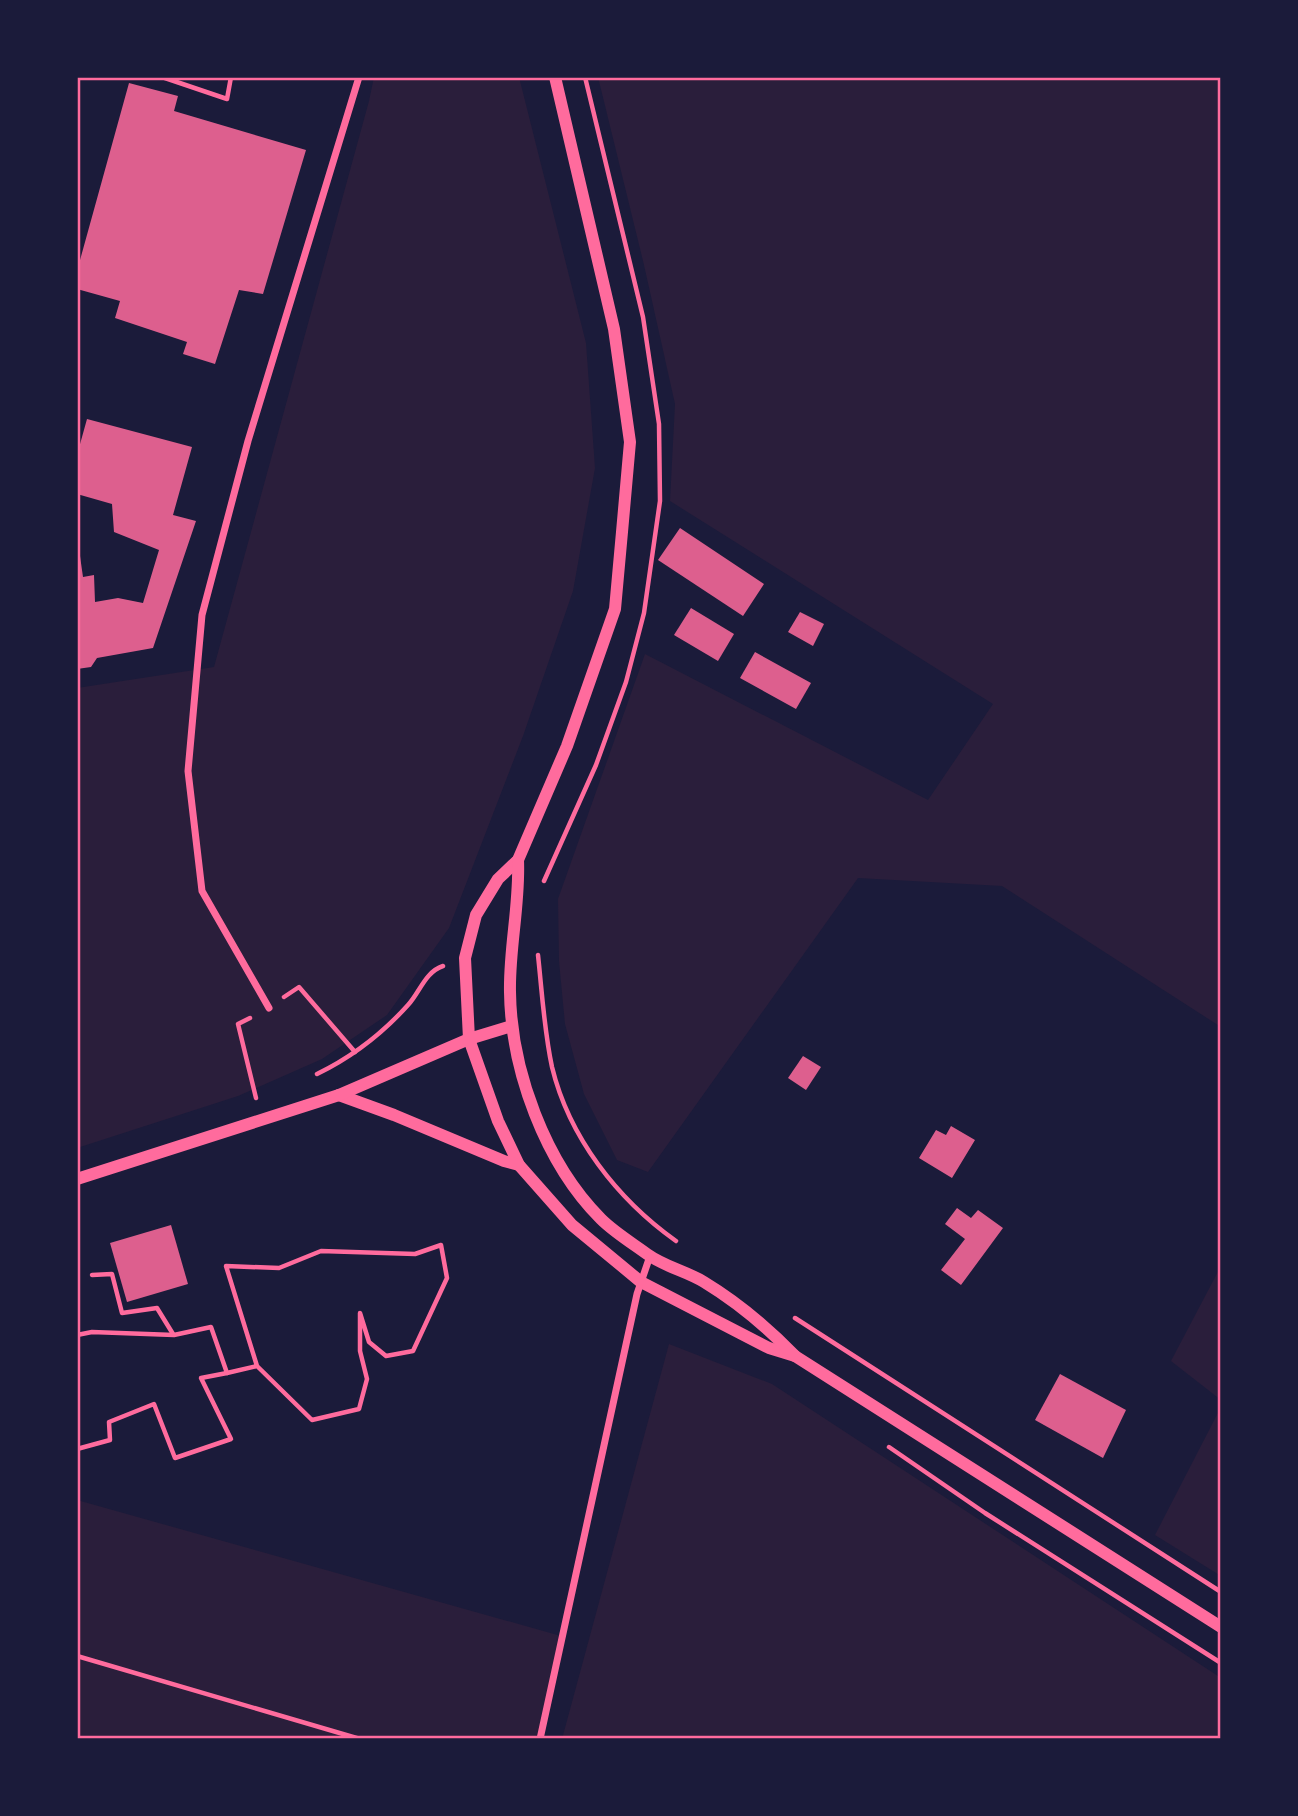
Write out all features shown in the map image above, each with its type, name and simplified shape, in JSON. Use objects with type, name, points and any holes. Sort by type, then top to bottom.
[{"type":"street","points":[[269,1008],[202,891],[188,771],[202,615],[248,441],[359,77]]},
{"type":"street","points":[[555,77],[614,329],[630,442],[615,609],[567,746],[518,860],[498,879],[476,915],[465,958],[470,1039],[498,1121],[519,1165],[572,1225],[641,1282],[769,1348],[795,1356]]},
{"type":"street","points":[[518,860],[519,887],[510,990],[518,1068],[535,1115],[566,1175],[601,1219],[650,1256],[703,1281],[741,1307],[775,1335],[795,1356],[1221,1627]]},
{"type":"street","points":[[77,1179],[339,1095],[470,1039],[512,1026]]},
{"type":"street","points":[[339,1095],[519,1165]]},
{"type":"street","points":[[540,1739],[641,1282],[650,1256]]},
{"type":"path","points":[[162,77],[227,99],[231,77]]},
{"type":"path","points":[[542,893],[544,881],[579,803]]},
{"type":"path","points":[[538,952],[552,1067],[569,1120],[612,1184],[679,1242]]},
{"type":"path","points":[[314,1076],[369,1043],[409,1004],[433,969]]},
{"type":"path","points":[[268,1095],[256,1099],[238,1024],[269,1008],[299,987],[355,1052]]},
{"type":"path","points":[[441,1245],[447,1278],[413,1351],[386,1356],[369,1342],[360,1313],[360,1350],[367,1378],[359,1409],[312,1420],[257,1366],[226,1266],[279,1268],[321,1251],[415,1254],[441,1245]]},
{"type":"path","points":[[92,1275],[112,1274],[121,1313],[157,1308],[174,1335]]},
{"type":"path","points":[[793,1317],[1221,1592]]},
{"type":"path","points":[[77,1335],[92,1332],[174,1335],[211,1327],[227,1373]]},
{"type":"path","points":[[77,1449],[110,1440],[109,1422],[154,1404],[175,1458],[231,1438],[201,1378],[257,1366]]},
{"type":"path","points":[[883,1444],[985,1513],[1221,1664]]},
{"type":"path","points":[[77,1656],[360,1739]]},
{"type":"shaded area","points":[[374,77],[519,77],[586,343],[595,468],[573,591],[523,736],[449,928],[387,1015],[322,1059],[238,1096],[77,1148],[77,688],[214,667]]},
{"type":"shaded area","points":[[598,77],[1221,77],[1221,1027],[1002,886],[858,878],[648,1172],[617,1160],[584,1094],[565,1024],[559,961],[558,899],[645,654],[928,800],[993,704],[670,501],[675,404]]},
{"type":"shaded area","points":[[1221,1266],[1221,1400],[1171,1361]]},
{"type":"shaded area","points":[[669,1344],[772,1384],[1221,1678],[1221,1739],[562,1739]]},
{"type":"shaded area","points":[[1221,1407],[1221,1576],[1155,1535]]},
{"type":"shaded area","points":[[77,1500],[561,1636],[540,1739],[77,1739]]},
{"type":"building","points":[[129,83],[178,96],[174,111],[306,150],[263,294],[239,290],[215,364],[183,354],[187,342],[115,318],[120,301],[77,289],[77,271]]},
{"type":"building","points":[[87,419],[192,447],[173,515],[196,521],[153,648],[97,658],[91,667],[77,669],[77,556],[80,556],[83,577],[94,575],[95,602],[118,598],[143,603],[159,550],[114,532],[112,504],[77,494],[77,455]]},
{"type":"building","points":[[680,528],[764,584],[743,616],[658,560]]},
{"type":"building","points":[[691,608],[734,634],[718,661],[674,635]]},
{"type":"building","points":[[800,612],[824,624],[813,646],[788,632]]},
{"type":"building","points":[[755,652],[811,683],[796,709],[740,678]]},
{"type":"building","points":[[803,1056],[821,1067],[806,1090],[788,1078]]},
{"type":"building","points":[[951,1126],[975,1140],[952,1178],[919,1158],[936,1130],[946,1135]]},
{"type":"building","points":[[957,1208],[971,1218],[978,1210],[1003,1228],[961,1285],[941,1270],[965,1239],[945,1224]]},
{"type":"building","points":[[171,1225],[188,1284],[127,1302],[110,1243]]},
{"type":"building","points":[[1060,1374],[1126,1410],[1103,1458],[1035,1420]]}]
